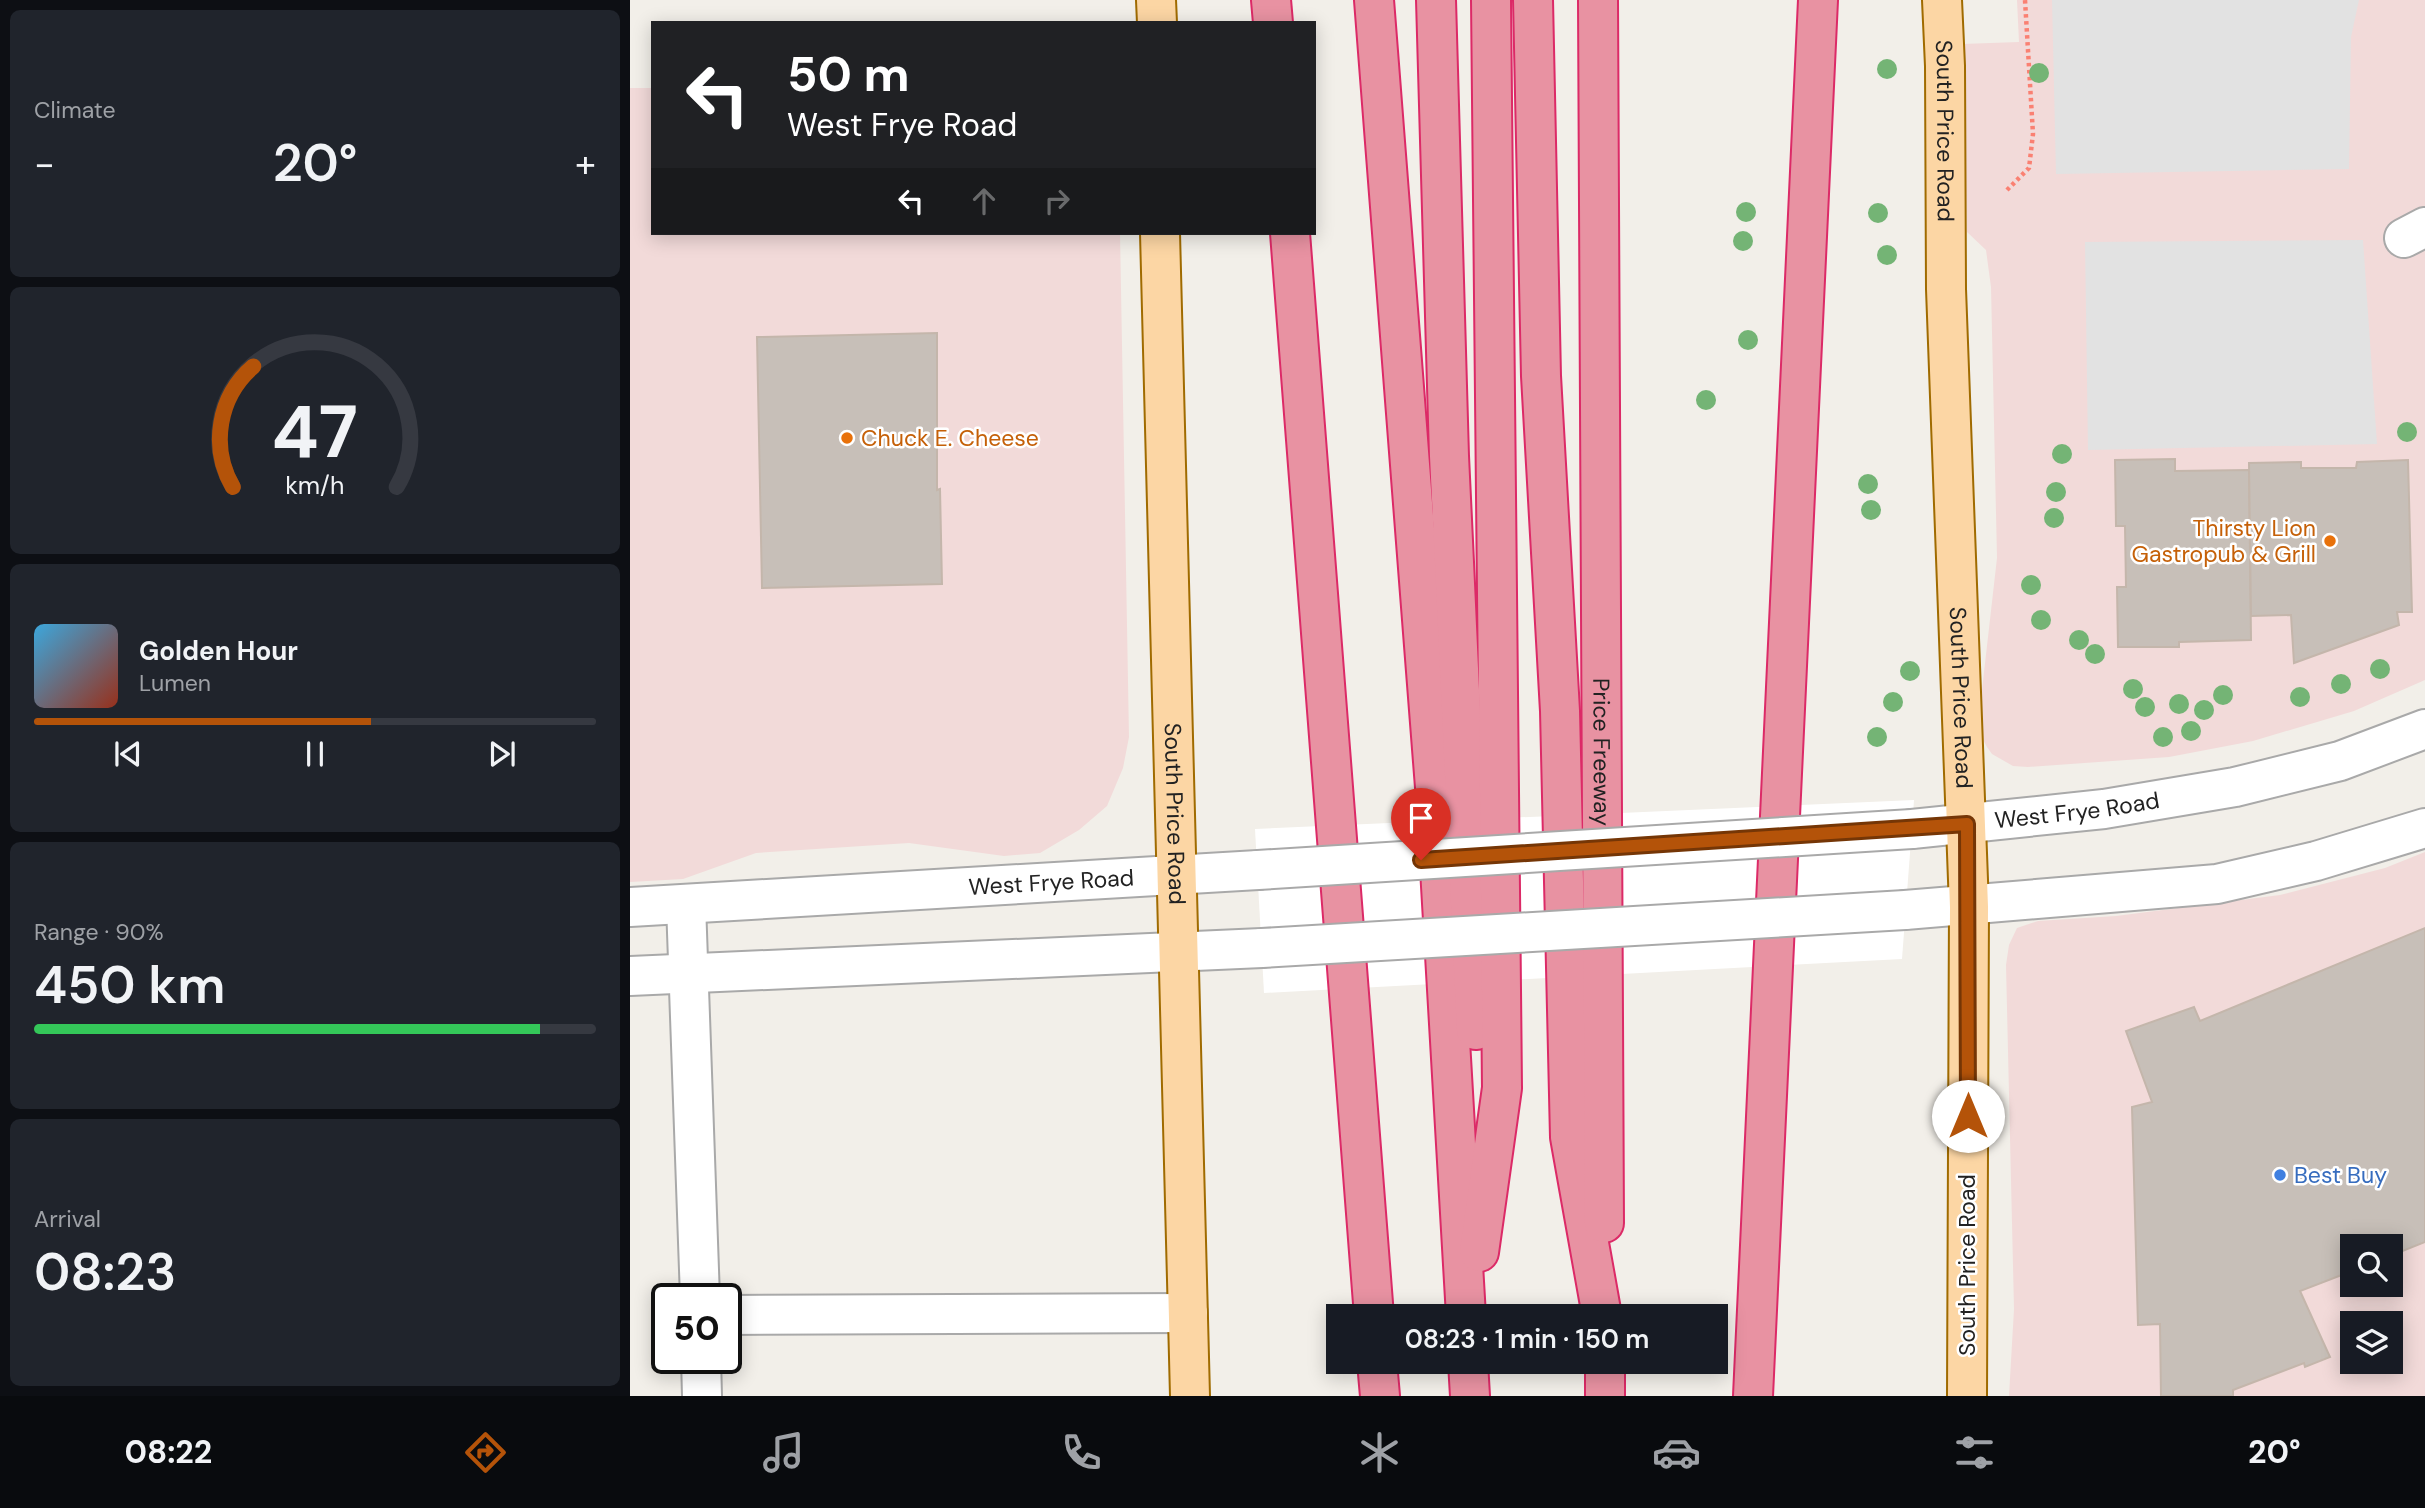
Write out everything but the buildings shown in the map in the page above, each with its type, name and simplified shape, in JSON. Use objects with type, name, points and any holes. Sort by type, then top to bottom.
[{"type":"highway","points":[[1271,0],[1273,21]]},
{"type":"highway","points":[[1374,0],[1436,800],[1467,1304]]},
{"type":"highway","points":[[1436,0],[1449,456],[1476,1051],[1468,1304]]},
{"type":"highway","points":[[1470,1304],[1502,1088],[1491,0]]},
{"type":"highway","points":[[1533,0],[1541,376],[1560,711],[1570,1136],[1601,1304]]},
{"type":"highway","points":[[1598,0],[1600,189]]},
{"type":"highway","points":[[1600,189],[1614,0]]},
{"type":"highway","points":[[1753,1396],[1818,0]]},
{"type":"highway","name":"Price Freeway","points":[[1600,189],[1603,1304]]},
{"type":"highway","points":[[1290,235],[1373,1304]]},
{"type":"highway","points":[[1378,1374],[1380,1396]]},
{"type":"highway","points":[[1469,1374],[1470,1396]]},
{"type":"highway","points":[[1605,1374],[1605,1396]]},
{"type":"main road","points":[[1156,0],[1157,21]]},
{"type":"main road","name":"South Price Road","points":[[1942,0],[1946,289],[1969,907],[1967,1396]]},
{"type":"main road","name":"South Price Road","points":[[1160,235],[1191,1396]]},
{"type":"street","name":"West Frye Road","points":[[630,907],[1967,824],[2104,809],[2235,786],[2340,761],[2425,729]]},
{"type":"street","points":[[630,976],[1262,948],[1969,907],[2217,884],[2316,861],[2425,828]]},
{"type":"street","points":[[686,904],[700,1283]]},
{"type":"street","points":[[742,1315],[1188,1313]]},
{"type":"street","points":[[701,1374],[702,1396]]},
{"type":"path","points":[[2007,190],[2029,168],[2033,134],[2025,0]]},
{"type":"shaded area","points":[[2017,0],[2425,0],[2425,680],[2354,711],[2253,741],[2169,757],[2028,767],[2013,766],[1992,754],[1987,747],[1981,736],[1979,716],[1997,558],[1991,287],[1986,250],[1967,232],[1962,44],[2019,42]]},
{"type":"shaded area","points":[[2052,0],[2359,0],[2351,37],[2349,169],[2056,174]]},
{"type":"shaded area","points":[[630,88],[651,88],[651,235],[1120,235],[1129,737],[1123,768],[1107,806],[1079,830],[1040,853],[1004,856],[909,843],[756,853],[683,879],[630,882]]},
{"type":"shaded area","points":[[2363,240],[2377,444],[2088,450],[2085,242]]},
{"type":"shaded area","points":[[2425,852],[2425,1396],[2009,1396],[2014,1309],[2006,965],[2009,945],[2017,928],[2038,921],[2116,916],[2280,895],[2385,868]]},
{"type":"pier","points":[[1914,800],[1902,959],[1264,993],[1255,829]]},
{"type":"place","name":"Chuck E. Cheese","points":[[847,438]]},
{"type":"place","name":"Thirsty Lion Gastropub & Grill","points":[[2330,541]]},
{"type":"place","name":"Best Buy","points":[[2280,1175]]},
{"type":"route","points":[[1421,860],[1967,824],[1968,1116]]}]
